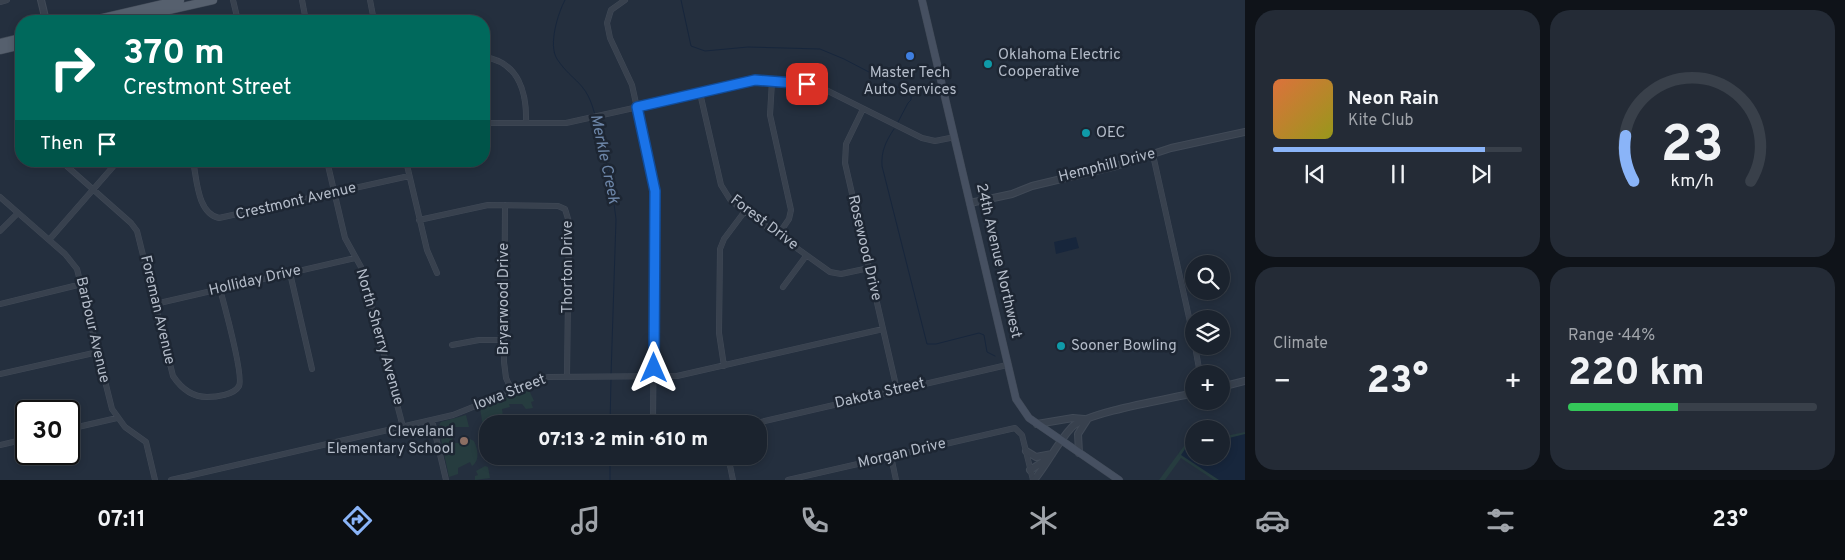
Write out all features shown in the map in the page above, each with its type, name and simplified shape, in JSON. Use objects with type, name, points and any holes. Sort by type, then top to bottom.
[{"type":"main road","points":[[116,15],[180,0]]},
{"type":"main road","points":[[147,15],[213,0]]},
{"type":"main road","name":"24th Avenue Northwest","points":[[922,0],[1016,399],[1024,412],[1037,424],[1119,480]]},
{"type":"main road","points":[[0,43],[15,39]]},
{"type":"main road","points":[[0,50],[15,47]]},
{"type":"street","points":[[0,2],[8,0]]},
{"type":"street","points":[[41,0],[45,15]]},
{"type":"street","points":[[233,0],[237,15]]},
{"type":"street","points":[[302,0],[305,15]]},
{"type":"street","points":[[370,0],[373,15]]},
{"type":"street","points":[[625,0],[611,10],[607,19],[615,49],[630,78],[655,191],[653,415]]},
{"type":"street","points":[[490,59],[502,64],[517,78],[526,98],[526,123]]},
{"type":"street","points":[[490,123],[555,124],[602,116],[755,80],[813,85],[926,139],[940,141],[955,137]]},
{"type":"street","points":[[772,81],[770,115],[791,210],[789,219],[778,235]]},
{"type":"street","name":"Forest Drive","points":[[700,93],[724,191],[731,201],[825,270],[837,274],[869,268]]},
{"type":"street","name":"Rosewood Drive","points":[[863,109],[846,144],[844,157],[897,390]]},
{"type":"street","name":"Hemphill Drive","points":[[970,203],[1153,155],[1172,148],[1245,132]]},
{"type":"street","points":[[1153,155],[1187,310]]},
{"type":"street","name":"Foreman Avenue","points":[[67,167],[137,232],[171,369],[176,381],[192,394],[206,397],[215,397],[234,391],[239,385],[240,378],[220,289]]},
{"type":"street","points":[[49,240],[113,167]]},
{"type":"street","name":"Crestmont Avenue","points":[[194,167],[204,206],[215,217],[227,218],[409,176]]},
{"type":"street","name":"North Sherry Avenue","points":[[328,167],[345,238],[363,272],[403,427]]},
{"type":"street","points":[[407,167],[427,250],[437,273]]},
{"type":"street","name":"Barbour Avenue","points":[[0,197],[75,264],[82,284],[109,402],[117,418],[125,427],[146,442],[155,480]]},
{"type":"street","points":[[419,220],[472,208],[505,205]]},
{"type":"street","name":"Thorton Drive","points":[[505,205],[558,206],[563,207],[568,213],[567,376]]},
{"type":"street","name":"Bryarwood Drive","points":[[505,205],[504,370],[512,391]]},
{"type":"street","points":[[724,366],[719,332],[720,249],[724,239],[745,211]]},
{"type":"street","points":[[0,232],[18,212]]},
{"type":"street","points":[[783,287],[806,256]]},
{"type":"street","name":"Holliday Drive","points":[[155,304],[355,258]]},
{"type":"street","points":[[290,273],[312,369]]},
{"type":"street","points":[[0,304],[82,284]]},
{"type":"street","name":"Iowa Street","points":[[171,480],[432,420],[460,412],[541,378],[567,376],[677,376],[883,329]]},
{"type":"street","points":[[452,345],[479,340],[503,340]]},
{"type":"street","points":[[0,374],[98,352]]},
{"type":"street","name":"Dakota Street","points":[[767,420],[1007,365]]},
{"type":"street","points":[[1230,385],[1245,382]]},
{"type":"street","points":[[1034,480],[1061,440],[1073,426],[1109,412],[1185,396]]},
{"type":"street","points":[[80,426],[117,418]]},
{"type":"street","points":[[1037,424],[1073,418],[1088,420]]},
{"type":"street","points":[[432,420],[446,480]]},
{"type":"street","points":[[1080,453],[1078,434],[1088,420]]},
{"type":"street","name":"Morgan Drive","points":[[788,480],[1017,429],[1020,432],[1026,451]]},
{"type":"street","points":[[0,445],[15,442]]},
{"type":"street","points":[[1026,451],[1036,457],[1050,456]]},
{"type":"street","points":[[1026,451],[1034,480]]},
{"type":"street","points":[[891,456],[896,480]]},
{"type":"street","points":[[1030,470],[1050,456]]},
{"type":"street","points":[[730,465],[733,480]]},
{"type":"green space","points":[[528,388],[534,401],[531,402],[533,408],[526,409],[522,404],[509,404],[510,407],[502,409],[503,415],[481,415],[480,408]]},
{"type":"green space","points":[[466,415],[469,427],[438,427],[441,422]]},
{"type":"green space","points":[[1245,432],[1245,480],[1214,480],[1192,465],[1230,465],[1230,435]]},
{"type":"green space","points":[[453,438],[452,443],[465,443],[468,438],[474,441],[477,455],[475,464],[472,466],[470,462],[458,468],[458,474],[449,477],[441,439]]},
{"type":"green space","points":[[1184,446],[1185,461],[1181,458],[1165,480],[1159,480]]},
{"type":"green space","points":[[485,466],[488,467],[490,478],[475,480],[475,476],[478,475],[476,471]]},
{"type":"water","points":[[1076,237],[1079,248],[1056,254],[1054,242]]},
{"type":"water","points":[[1245,434],[1245,480],[1219,480],[1196,465],[1230,465],[1230,438]]},
{"type":"water","points":[[1185,449],[1185,458],[1181,455]]},
{"type":"waterway","name":"Merkle Creek","points":[[565,0],[555,29],[554,53],[563,67],[584,88],[595,115]]},
{"type":"waterway","points":[[681,0],[691,46],[705,51],[748,47],[820,49],[844,59],[911,94],[911,100],[898,122]]},
{"type":"waterway","name":"Merkle Creek","points":[[596,119],[611,181],[616,219],[611,376]]},
{"type":"waterway","points":[[894,129],[885,146],[882,166],[927,344],[936,344],[979,333],[984,335],[987,352],[995,356]]},
{"type":"waterway","name":"Merkle Creek","points":[[610,415],[611,380]]},
{"type":"waterway","name":"Merkle Creek","points":[[610,465],[610,480]]},
{"type":"place","name":"Master Tech Auto Services","points":[[910,56]]},
{"type":"place","name":"Oklahoma Electric Cooperative","points":[[988,64]]},
{"type":"place","name":"OEC","points":[[1086,133]]},
{"type":"place","name":"Sooner Bowling","points":[[1061,346]]},
{"type":"place","name":"Cleveland Elementary School","points":[[464,441]]},
{"type":"route","points":[[654,368],[655,191],[637,107],[755,80],[807,84]]}]
